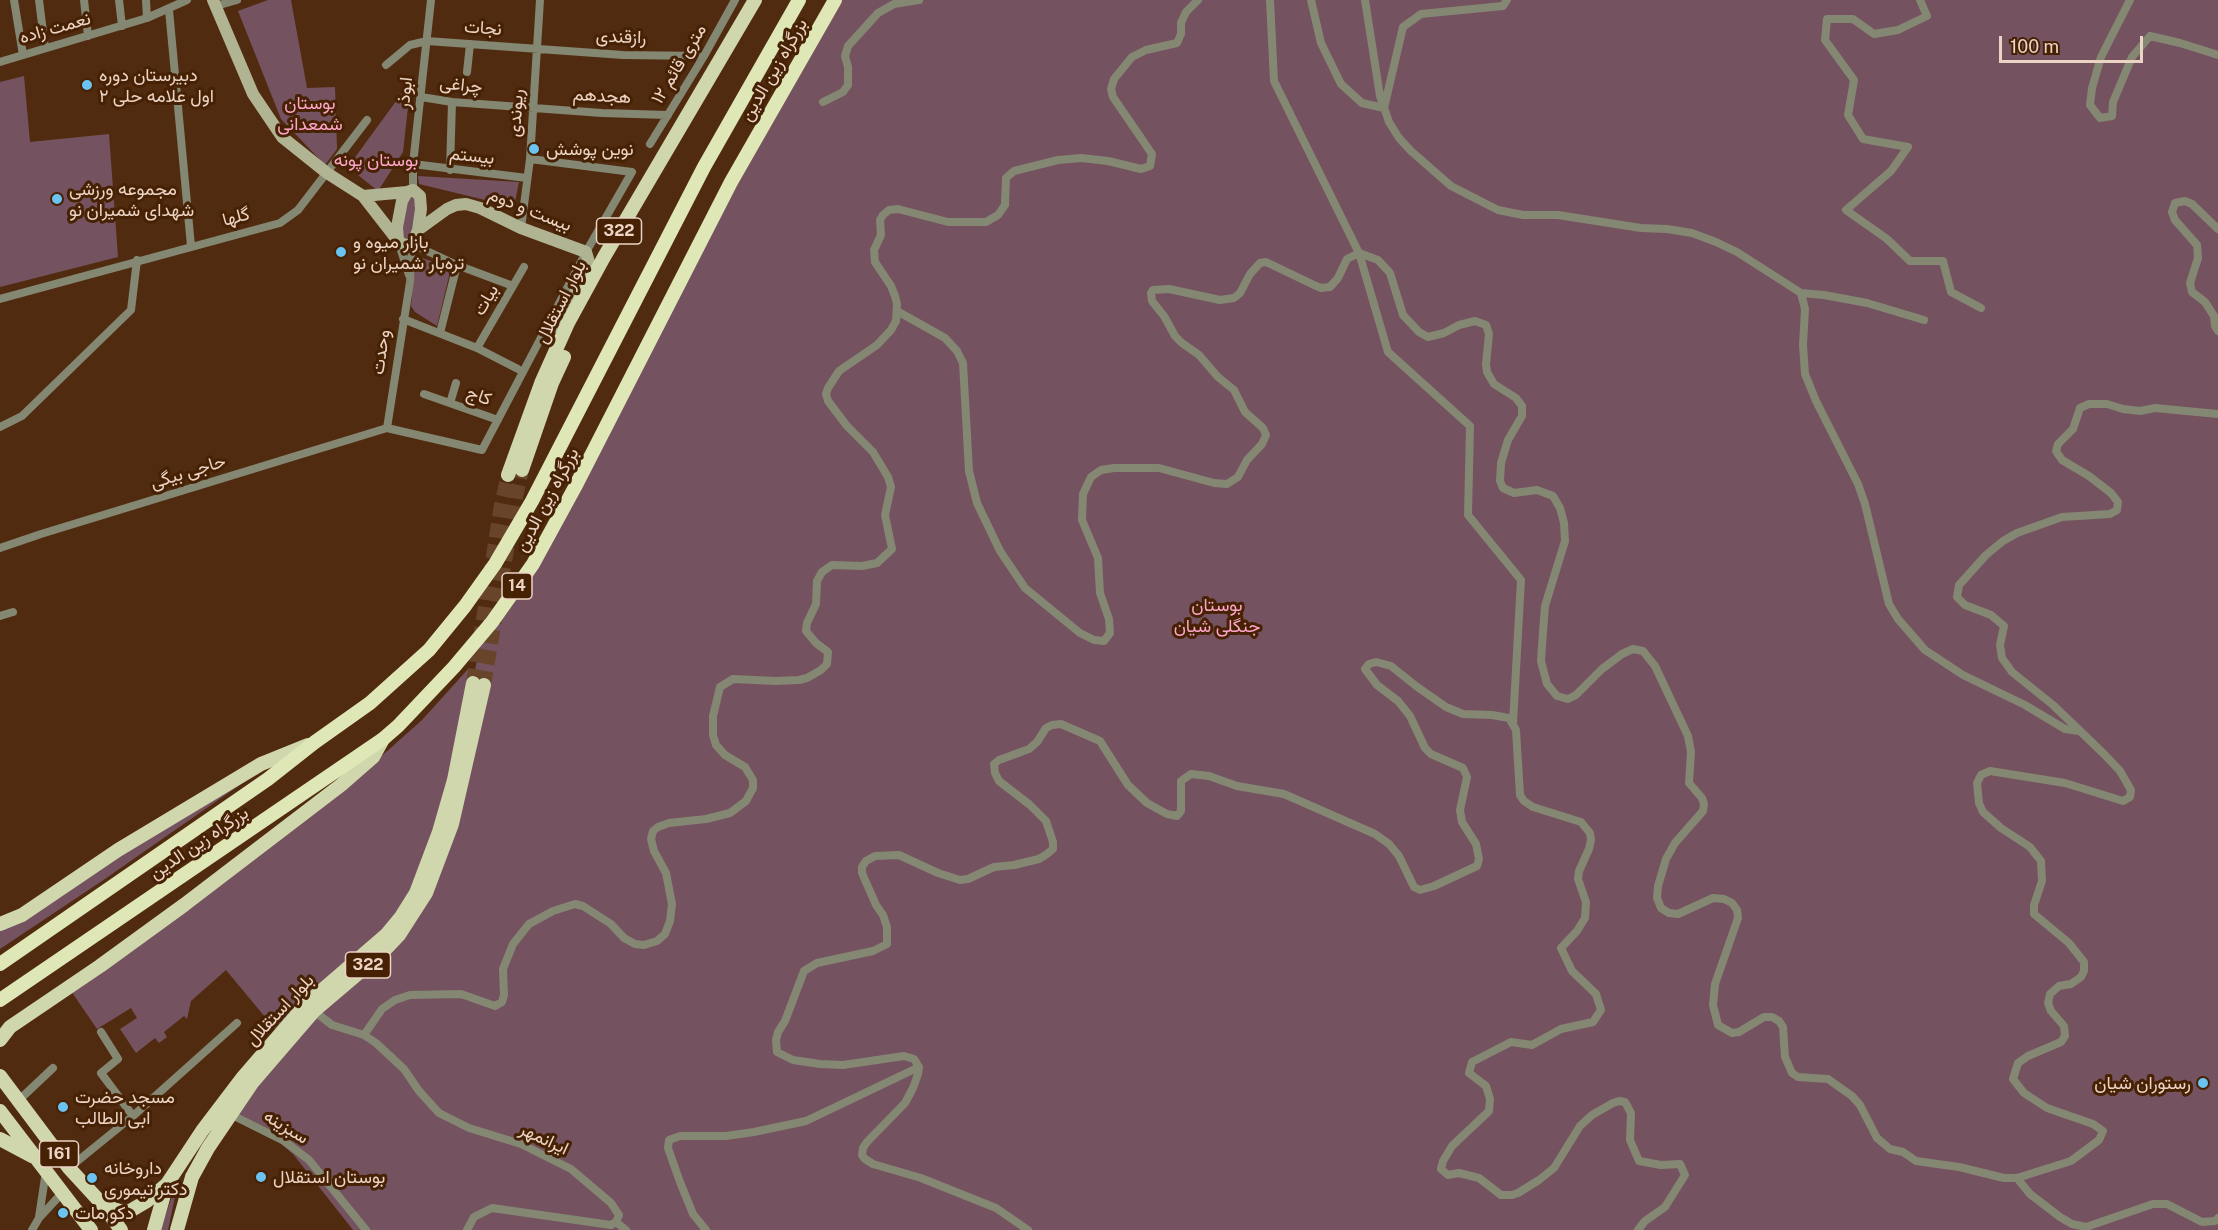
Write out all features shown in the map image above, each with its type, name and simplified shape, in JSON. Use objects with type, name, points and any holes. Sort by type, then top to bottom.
[{"type":"highway","name":"بزرگراه زین الدین","points":[[0,964],[268,779],[315,742],[370,704],[429,650],[495,564],[532,501],[704,167],[799,0]]},
{"type":"highway","name":"بزرگراه زین الدین","points":[[0,1000],[383,739],[454,668],[492,622],[533,564],[732,182],[835,0]]},
{"type":"main road","name":"بلوار استقلال","points":[[508,475],[568,323],[604,257],[755,0]]},
{"type":"main road","name":"بلوار استقلال","points":[[522,470],[552,383],[575,330],[615,255],[765,0]]},
{"type":"main road","points":[[215,3],[253,94],[282,137],[327,173],[363,196],[399,241],[405,245],[412,244],[418,230],[420,196],[410,191],[363,196]]},
{"type":"main road","points":[[399,241],[397,227],[400,210],[402,201],[410,191]]},
{"type":"main road","name":"بیست و دوم","points":[[418,230],[447,209],[466,204],[480,208],[521,228],[586,252],[589,262],[560,328],[550,364]]},
{"type":"main road","name":"بلوار استقلال","points":[[154,1230],[166,1184],[243,1077],[306,1004],[374,947],[401,917],[416,893],[439,832],[479,684],[452,824],[426,893],[411,919],[381,954],[314,1011],[252,1083],[230,1114],[192,1177],[183,1207],[180,1230]]},
{"type":"main road","points":[[0,1040],[10,1027],[184,905],[341,785],[373,758],[383,739]]},
{"type":"main road","points":[[0,924],[22,915],[118,850],[261,764],[315,742]]},
{"type":"main road","name":"161","points":[[0,1076],[69,1168],[103,1205],[121,1230]]},
{"type":"main road","name":"161","points":[[0,1111],[92,1230]]},
{"type":"main road","points":[[0,1139],[35,1158]]},
{"type":"main road","points":[[103,1205],[122,1212],[130,1210],[147,1200],[166,1184]]},
{"type":"street","points":[[14,0],[23,55]]},
{"type":"street","points":[[39,0],[45,48]]},
{"type":"street","points":[[84,0],[88,36]]},
{"type":"street","points":[[119,0],[122,26]]},
{"type":"street","points":[[146,0],[147,18]]},
{"type":"street","name":"نعمت زاده","points":[[0,62],[147,18],[187,0]]},
{"type":"street","points":[[215,3],[237,0]]},
{"type":"street","name":"ابوذر","points":[[410,191],[431,0]]},
{"type":"street","name":"ریوندی","points":[[521,228],[530,159],[540,0]]},
{"type":"street","name":"۱۲ متری قائم","points":[[650,144],[735,0]]},
{"type":"street","points":[[823,102],[843,92],[848,85],[848,67],[845,56],[848,46],[878,13],[894,4],[919,0]]},
{"type":"street","points":[[364,1035],[382,1009],[395,1000],[410,995],[461,994],[495,1006],[501,1002],[504,994],[503,969],[519,933],[529,924],[553,911],[575,904],[583,906],[635,944],[644,945],[657,941],[665,934],[670,921],[672,904],[666,873],[654,851],[651,839],[653,831],[658,826],[669,823],[706,819],[730,813],[746,801],[753,788],[753,780],[745,767],[725,755],[716,745],[713,735],[713,716],[720,687],[734,679],[799,680],[821,670],[827,664],[828,652],[806,631],[807,623],[816,604],[817,581],[822,572],[832,565],[862,567],[877,563],[892,549],[885,515],[891,487],[888,477],[873,452],[847,426],[828,401],[826,394],[838,371],[877,345],[896,321],[897,304],[891,286],[874,262],[874,250],[880,235],[882,215],[898,208],[959,223],[986,222],[998,215],[1005,205],[1006,178],[1014,171],[1058,160],[1081,158],[1108,161],[1141,169],[1150,166],[1152,154],[1113,97],[1114,79],[1132,57],[1177,43],[1185,12],[1198,0]]},
{"type":"street","points":[[1270,0],[1274,81],[1359,253],[1388,352],[1470,426],[1468,515],[1521,580],[1513,723]]},
{"type":"street","points":[[1311,0],[1321,43],[1341,84],[1362,103],[1384,108]]},
{"type":"street","points":[[1365,0],[1377,82],[1389,122],[1399,138],[1437,175],[1465,194],[1498,210],[1523,215],[1558,215],[1641,228],[1692,233],[1737,252],[1800,293],[1847,299],[1924,320]]},
{"type":"street","points":[[1384,108],[1403,27],[1421,14],[1503,6],[1507,0]]},
{"type":"street","points":[[1920,0],[1927,16],[1898,30],[1874,34],[1853,19],[1827,19],[1825,40],[1854,80],[1848,115],[1863,139],[1908,147],[1891,171],[1846,210],[1887,239],[1910,261],[1943,261],[1951,292],[1981,308]]},
{"type":"street","points":[[2130,0],[2101,57],[2092,88],[2090,105],[2100,118],[2112,116],[2113,102],[2132,57],[2150,36],[2218,55]]},
{"type":"street","points":[[169,10],[191,246]]},
{"type":"street","points":[[386,66],[410,45],[426,41]]},
{"type":"street","name":"نجات","points":[[426,41],[537,49]]},
{"type":"street","points":[[467,72],[470,44]]},
{"type":"street","name":"رازقندی","points":[[537,49],[623,55],[704,56]]},
{"type":"street","name":"چراغی","points":[[421,97],[452,102],[534,108]]},
{"type":"street","points":[[450,170],[452,102]]},
{"type":"street","name":"هجدهم","points":[[534,108],[668,115]]},
{"type":"street","name":"گلها","points":[[0,299],[280,223],[297,210],[367,120]]},
{"type":"street","points":[[387,428],[482,450],[586,252],[632,172],[530,159]]},
{"type":"street","name":"بیستم","points":[[413,164],[527,178]]},
{"type":"street","points":[[2218,229],[2193,204],[2185,201],[2175,203],[2172,212],[2175,220],[2197,245],[2198,258],[2190,283],[2192,292],[2205,302],[2214,316],[2218,331]]},
{"type":"street","name":"وحدت","points":[[399,241],[410,282]]},
{"type":"street","points":[[412,244],[457,265],[513,286]]},
{"type":"street","name":"وحدت","points":[[387,428],[410,282],[412,244]]},
{"type":"street","points":[[897,311],[945,338],[957,351],[963,363],[969,471],[977,503],[1000,551],[1025,588],[1080,633],[1094,640],[1104,641],[1110,633],[1109,619],[1100,594],[1098,558],[1082,520],[1083,494],[1091,477],[1101,470],[1114,468],[1159,468],[1214,483],[1227,484],[1238,477],[1247,460],[1262,444],[1266,435],[1263,428],[1245,412],[1234,390],[1218,377],[1199,355],[1175,336],[1152,301],[1151,293],[1159,288],[1169,288],[1220,300],[1234,298],[1240,293],[1250,274],[1260,262],[1266,262],[1321,288],[1330,287],[1338,278],[1347,259],[1359,253],[1378,260],[1390,273],[1403,315],[1419,332],[1428,337],[1474,321],[1486,325],[1490,334],[1487,372],[1494,384],[1516,398],[1522,406],[1522,416],[1508,440],[1501,463],[1500,481],[1503,488],[1514,493],[1537,490],[1553,496],[1560,508],[1564,523],[1564,541],[1545,606],[1542,632],[1541,661],[1547,684],[1557,696],[1568,699],[1576,695],[1602,669],[1622,654],[1633,650],[1643,651],[1655,666],[1688,736],[1691,752],[1689,783],[1702,798],[1703,811],[1675,843],[1666,859],[1657,898],[1661,908],[1669,913],[1678,914],[1713,898],[1724,899],[1732,903],[1737,910],[1738,918],[1715,984],[1713,1005],[1718,1024],[1732,1033],[1746,1029],[1764,1017],[1772,1017],[1783,1027],[1785,1057],[1792,1073],[1798,1077],[1828,1079],[1852,1096],[1860,1105],[1877,1138],[1890,1149],[1903,1152],[1916,1161],[1959,1167],[2004,1178],[2017,1178],[2071,1161],[2099,1140],[2103,1131],[2093,1124],[2047,1108],[2024,1093],[2013,1079],[2018,1063],[2028,1056],[2061,1042],[2065,1036],[2064,1026],[2051,1011],[2048,1003],[2050,994],[2059,986],[2071,984],[2081,977],[2084,962],[2069,943],[2034,914],[2034,905],[2042,881],[2042,861],[2030,847],[2001,828],[1983,812],[1979,803],[1977,783],[1981,775],[1990,771],[2065,783],[2123,801],[2130,797],[2132,790],[2120,771],[2080,731],[2053,705],[2012,672],[2002,658],[2000,645],[2004,626],[1991,615],[1965,605],[1957,597],[1959,585],[1986,555],[2017,533],[2062,517],[2110,514],[2117,510],[2118,502],[2111,493],[2089,476],[2062,460],[2056,451],[2058,444],[2073,429],[2080,408],[2089,404],[2107,404],[2139,411],[2155,408],[2218,414]]},
{"type":"street","points":[[0,427],[22,416],[131,310],[137,260]]},
{"type":"street","points":[[440,333],[457,265]]},
{"type":"street","name":"بیات","points":[[477,348],[524,267]]},
{"type":"street","points":[[1800,293],[1805,309],[1803,345],[1805,374],[1816,401],[1858,484],[1889,604],[1898,619],[1925,650],[1963,675],[2025,705],[2065,729],[2080,731]]},
{"type":"street","points":[[403,319],[477,348],[518,369]]},
{"type":"street","name":"کاج","points":[[450,403],[456,383]]},
{"type":"street","name":"کاج","points":[[424,394],[498,420]]},
{"type":"street","name":"حاجی بیگی","points":[[0,548],[387,428]]},
{"type":"street","points":[[0,616],[13,612]]},
{"type":"street","points":[[1028,1230],[996,1208],[921,1178],[873,1164],[862,1155],[867,1142],[905,1103],[918,1074],[919,1066],[914,1059],[904,1056],[843,1065],[806,1063],[793,1060],[777,1052],[776,1040],[804,971],[817,963],[873,951],[887,945],[887,927],[862,873],[862,867],[871,858],[898,855],[960,880],[1000,865],[1014,865],[1039,859],[1053,849],[1046,821],[1030,805],[999,781],[994,773],[994,765],[999,760],[1029,749],[1037,742],[1046,728],[1061,724],[1100,741],[1128,785],[1147,803],[1167,814],[1177,816],[1182,811],[1181,781],[1191,774],[1200,774],[1237,786],[1284,794],[1375,834],[1389,844],[1399,856],[1414,886],[1420,890],[1434,886],[1477,866],[1479,859],[1476,844],[1462,822],[1460,810],[1467,777],[1463,768],[1431,754],[1425,748],[1410,716],[1398,701],[1377,685],[1365,669],[1369,664],[1383,663],[1391,666],[1446,707],[1463,714],[1509,718],[1516,730],[1520,795],[1524,801],[1533,807],[1581,822],[1590,832],[1591,840],[1578,879],[1586,902],[1585,918],[1577,931],[1561,948],[1572,971],[1596,994],[1601,1010],[1593,1022],[1561,1029],[1532,1045],[1511,1042],[1472,1062],[1469,1073],[1486,1086],[1490,1099],[1489,1110],[1452,1146],[1441,1169],[1448,1175],[1459,1173],[1479,1178],[1501,1195],[1512,1196],[1554,1168],[1580,1126],[1592,1116],[1613,1103],[1625,1102],[1631,1113],[1630,1140],[1639,1161],[1660,1165],[1680,1164],[1685,1174],[1665,1207],[1645,1221],[1638,1230]]},
{"type":"street","name":"ایرانمهر","points":[[314,1011],[332,1024],[364,1035],[392,1056],[404,1069],[418,1091],[439,1113],[469,1128],[521,1144],[571,1169],[611,1203],[619,1215],[616,1222]]},
{"type":"street","points":[[69,1168],[133,1116],[237,1023]]},
{"type":"street","points":[[101,1032],[118,1059],[101,1073],[133,1116]]},
{"type":"street","points":[[706,1230],[693,1214],[668,1148],[669,1140],[680,1136],[726,1136],[806,1121],[919,1066]]},
{"type":"street","points":[[18,1101],[53,1068]]},
{"type":"street","name":"سبزینه","points":[[230,1114],[284,1142],[309,1160],[366,1230]]},
{"type":"street","points":[[39,1218],[46,1172]]},
{"type":"street","points":[[2017,1178],[2030,1194],[2060,1217],[2072,1224],[2086,1227],[2153,1204],[2167,1204],[2202,1222],[2215,1221],[2218,1218]]},
{"type":"street","points":[[32,1230],[39,1218],[62,1193]]},
{"type":"street","points":[[467,1230],[474,1217],[492,1208],[611,1225],[616,1222],[626,1230]]},
{"type":"green space","name":"بوستان شمعدانی","points":[[268,0],[291,0],[307,88],[335,87],[337,149],[325,165],[281,119],[238,11]]},
{"type":"green space","name":"بوستان جنگلی شیان","points":[[833,0],[2218,0],[2218,1230],[353,1230],[293,1154],[273,1137],[217,1112],[388,925],[314,989],[275,1029],[226,970],[191,1001],[187,1019],[184,1016],[164,1032],[167,1037],[159,1043],[155,1038],[136,1053],[120,1029],[137,1018],[131,1008],[97,1029],[71,991],[367,769],[422,720],[469,668],[467,679],[473,682],[482,631],[521,577]]},
{"type":"green space","name":"مجموعه ورزشی شهدای شمیران نو","points":[[24,76],[30,142],[109,134],[118,257],[0,287],[0,82]]},
{"type":"green space","name":"بوستان پونه","points":[[402,93],[409,98],[403,152],[378,191],[348,167]]},
{"type":"green space","points":[[418,176],[519,182],[514,207],[419,184]]},
{"type":"green space","points":[[413,195],[419,209],[409,239],[402,237],[404,202]]},
{"type":"green space","points":[[416,256],[451,268],[437,326],[415,312],[411,306]]},
{"type":"green space","points":[[264,768],[102,881],[0,949],[0,927]]},
{"type":"green space","points":[[174,1191],[176,1192],[168,1230],[160,1230]]},
{"type":"tunnel","points":[[484,685],[522,470]]},
{"type":"tunnel","points":[[473,683],[501,505],[508,475]]},
{"type":"place","name":"دبیرستان دوره اول علامه حلی ۲","points":[[87,85]]},
{"type":"place","name":"نوین پوشش","points":[[534,149]]},
{"type":"place","name":"مجموعه ورزشی شهدای شمیران نو","points":[[57,199]]},
{"type":"place","name":"بازار میوه و تره‌بار شمیران نو","points":[[341,252]]},
{"type":"place","name":"رستوران شیان","points":[[2203,1083]]},
{"type":"place","name":"مسجد حضرت ابی الطالب","points":[[63,1107]]},
{"type":"place","name":"بوستان استقلال","points":[[261,1177]]},
{"type":"place","name":"داروخانه دکتر تیموری","points":[[92,1178]]},
{"type":"place","name":"دکو مات","points":[[63,1213]]}]
